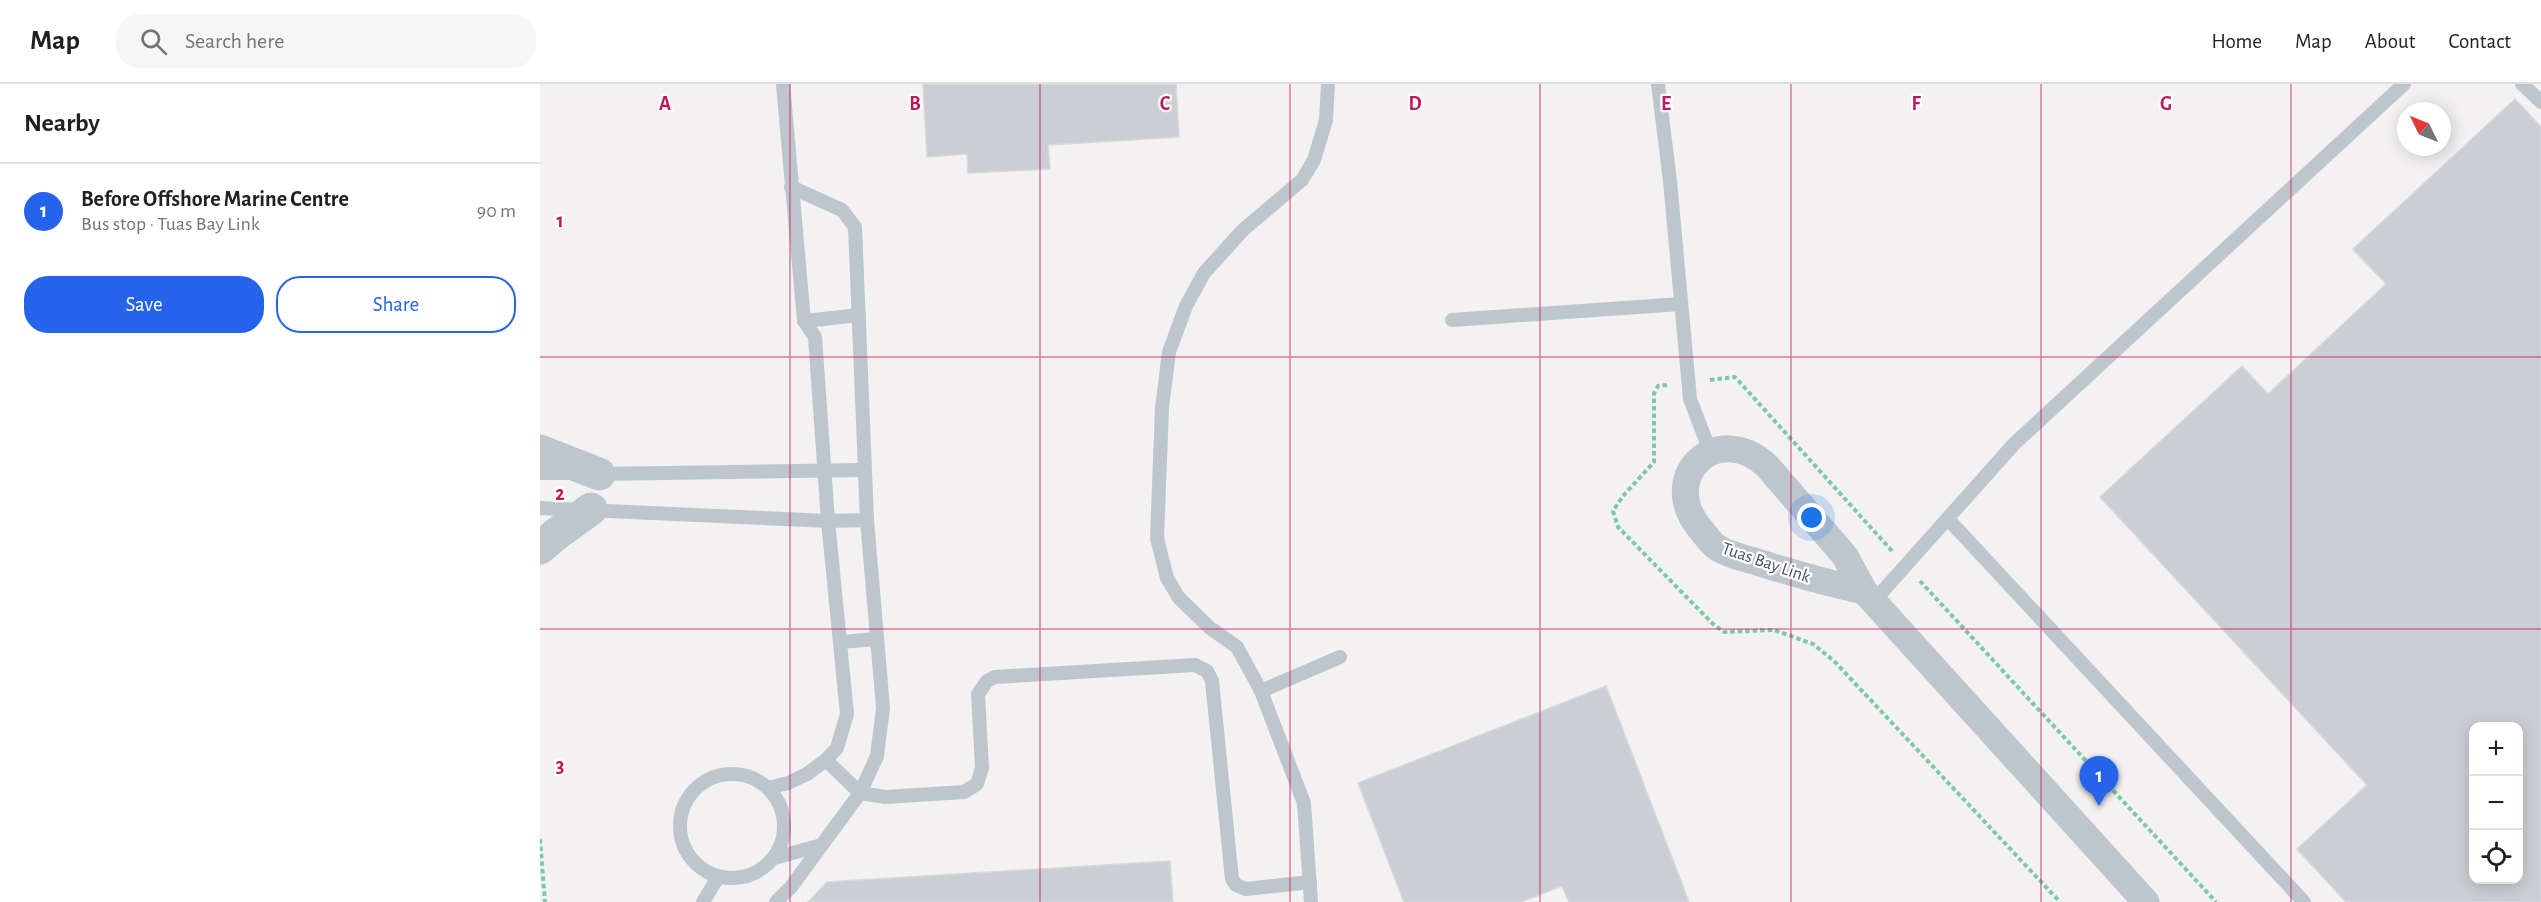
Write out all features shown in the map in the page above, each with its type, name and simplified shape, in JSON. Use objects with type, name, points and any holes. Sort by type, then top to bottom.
[{"type":"street","points":[[1710,451],[1730,449],[1755,455],[1845,556],[1869,596],[2146,902]]},
{"type":"street","points":[[540,451],[599,474]]},
{"type":"street","name":"Tuas Bay Link","points":[[1710,451],[1688,472],[1684,490],[1692,521],[1717,547],[1806,578],[1869,596]]},
{"type":"street","points":[[540,548],[591,509]]},
{"type":"lane","points":[[768,788],[788,783],[807,774],[825,760],[837,748],[847,714],[828,521],[814,337],[804,321],[783,84]]},
{"type":"lane","points":[[1311,902],[1304,803],[1261,692],[1237,647],[1210,628],[1179,598],[1167,578],[1157,538],[1162,408],[1169,352],[1186,306],[1204,273],[1242,230],[1302,180],[1314,160],[1326,120],[1328,84]]},
{"type":"lane","points":[[1658,84],[1670,181],[1690,399],[1710,451]]},
{"type":"lane","points":[[1869,596],[1906,565],[2014,444],[2404,84]]},
{"type":"lane","points":[[2522,84],[2541,102]]},
{"type":"lane","points":[[776,902],[791,887],[860,793],[877,756],[883,708],[864,470],[855,227],[842,210],[791,187]]},
{"type":"lane","points":[[1452,320],[1681,304]]},
{"type":"lane","points":[[804,321],[859,315]]},
{"type":"lane","points":[[540,472],[599,474],[864,470]]},
{"type":"lane","points":[[540,508],[828,521],[867,520]]},
{"type":"lane","points":[[1948,519],[2304,902]]},
{"type":"lane","points":[[840,642],[877,639]]},
{"type":"lane","points":[[1261,692],[1340,657]]},
{"type":"lane","points":[[825,760],[860,793],[885,797],[964,792],[977,784],[982,768],[978,694],[987,681],[995,677],[1195,664],[1207,671],[1212,681],[1232,879],[1236,885],[1246,889],[1310,882]]},
{"type":"lane","points":[[723,774],[739,774],[754,779],[768,788],[777,799],[783,814],[784,830],[781,845],[774,858],[762,869],[748,877],[733,880],[703,871],[691,861],[683,848],[679,832],[680,816],[686,801],[695,789],[708,779],[723,774]]},
{"type":"lane","points":[[774,858],[822,845]]},
{"type":"lane","points":[[703,902],[718,877]]},
{"type":"path","points":[[1735,377],[2216,902]]},
{"type":"path","points":[[1658,386],[1654,393],[1654,462],[1613,511],[1618,527],[1713,624],[1724,632],[1774,630],[1813,644],[1834,661],[2060,902]]},
{"type":"path","points":[[540,839],[545,902]]},
{"type":"building","points":[[923,84],[1176,84],[1179,137],[1048,145],[1050,169],[968,173],[967,154],[927,157]]},
{"type":"building","points":[[2515,99],[2541,127],[2541,902],[2346,902],[2297,849],[2367,785],[2100,497],[2242,366],[2268,394],[2386,284],[2353,249]]},
{"type":"building","points":[[1606,686],[1689,902],[1569,902],[1562,886],[1521,902],[1404,902],[1358,783]]},
{"type":"building","points":[[1170,861],[1173,902],[808,902],[827,882]]},
{"type":"place","name":"Before Offshore Marine Centre","points":[[2099,806]]}]
